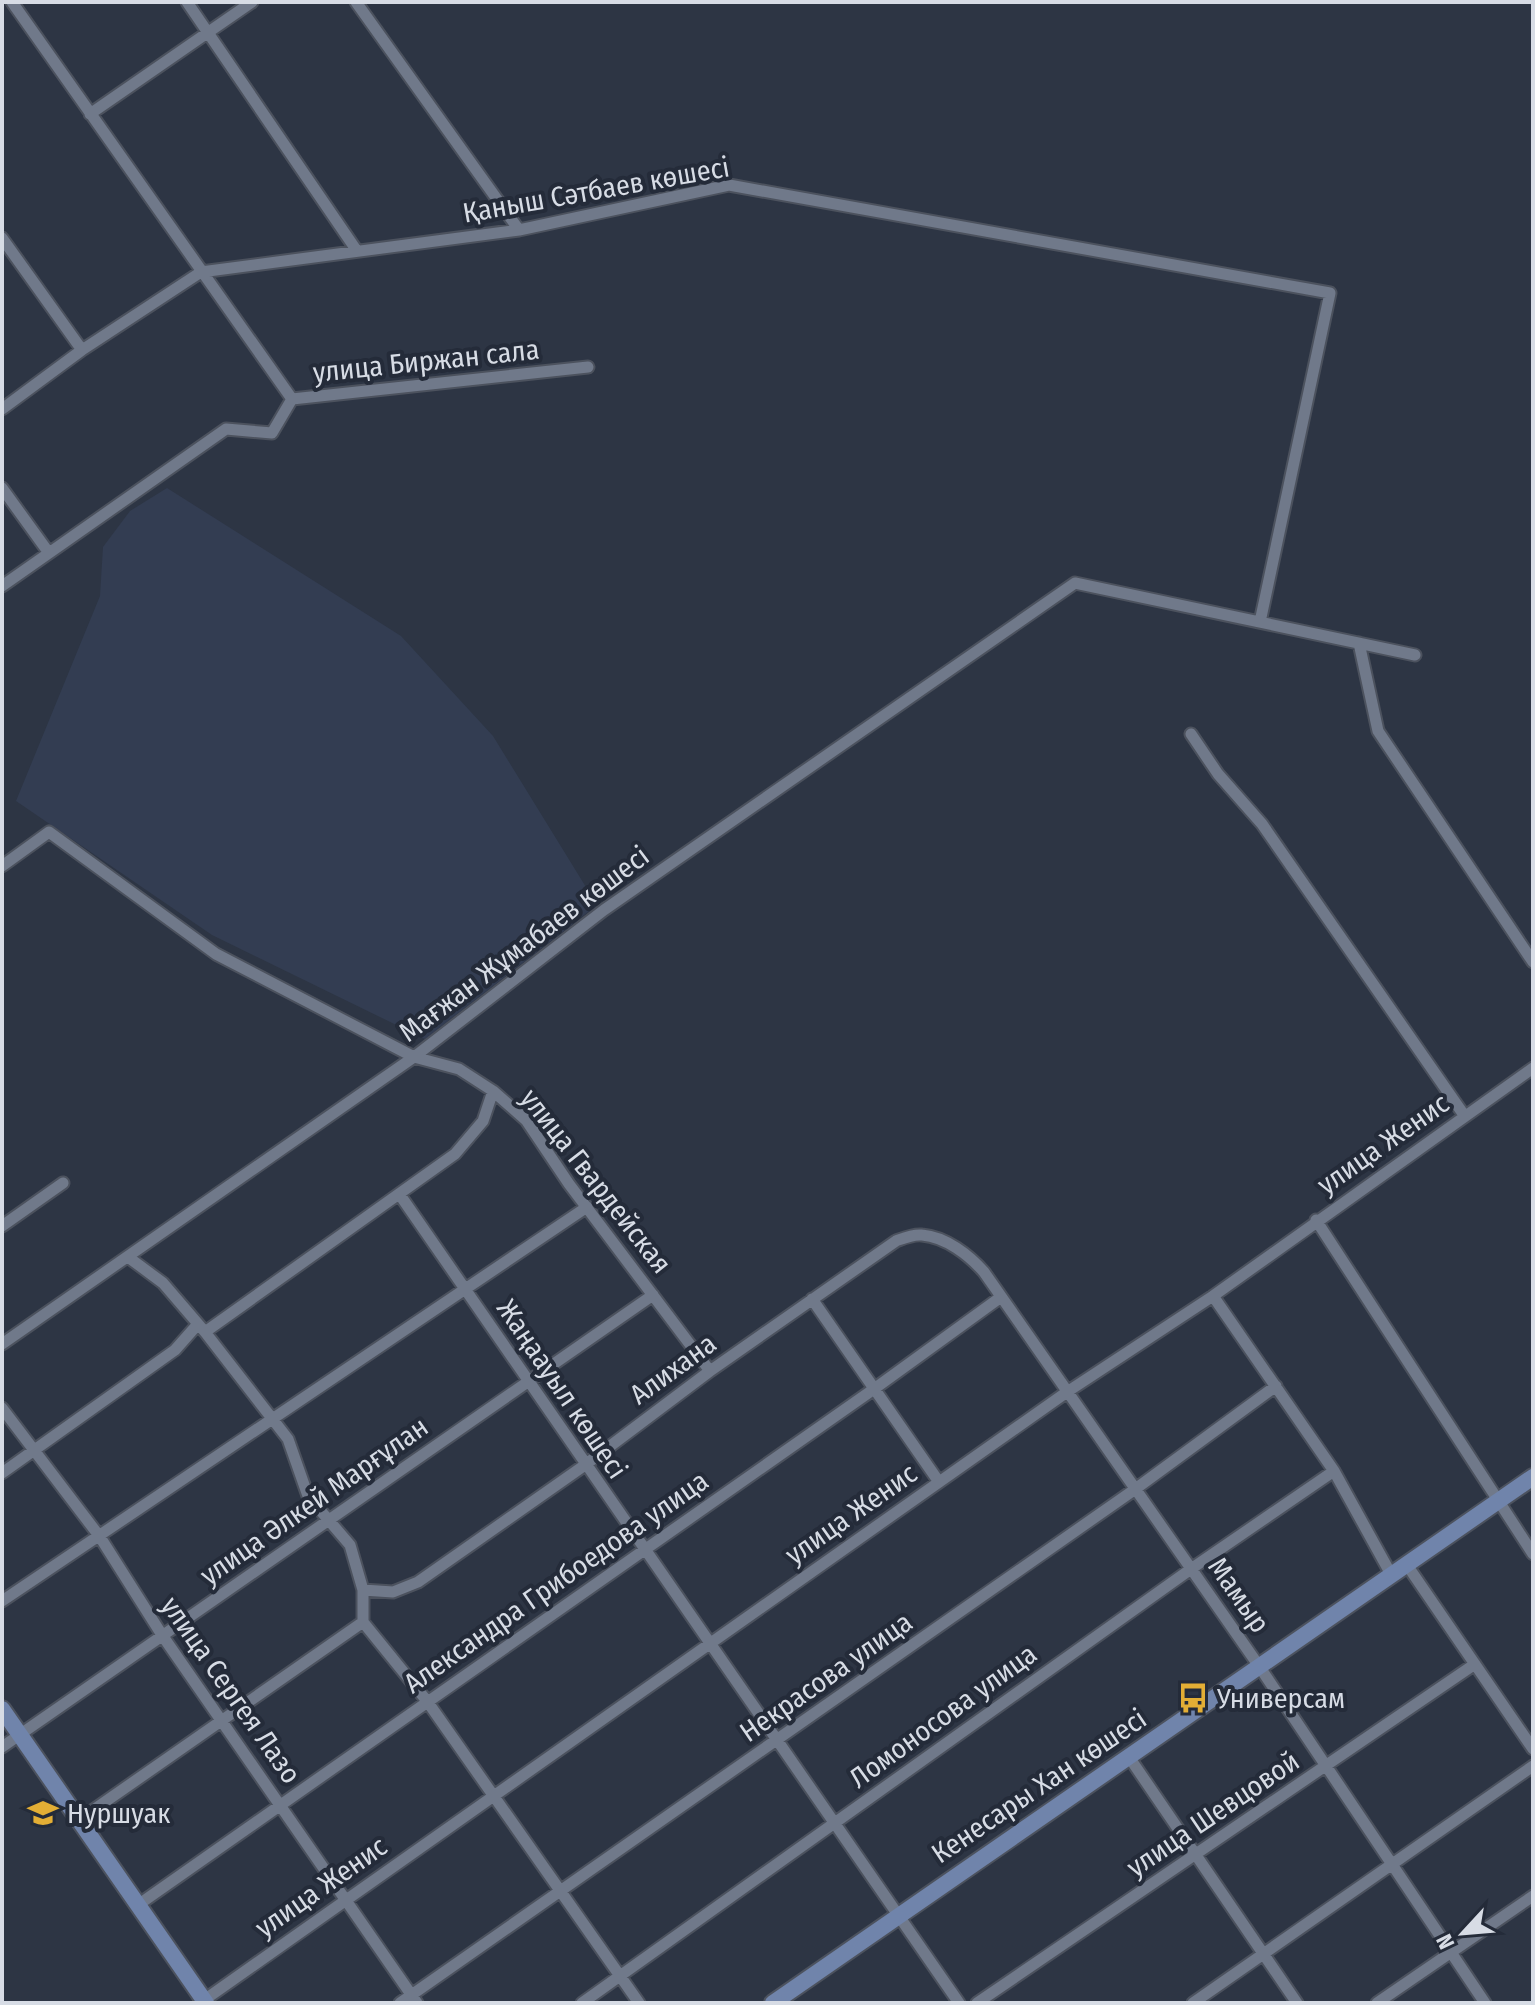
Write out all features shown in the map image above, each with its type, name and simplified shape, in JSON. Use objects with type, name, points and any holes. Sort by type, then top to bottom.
[{"type":"main road","name":"Кенесары Хан көшесі","points":[[779,2001],[899,1914],[1533,1477]]},
{"type":"main road","points":[[2,1709],[203,2002]]},
{"type":"street","points":[[12,2],[292,399]]},
{"type":"street","points":[[187,2],[357,251]]},
{"type":"street","points":[[90,114],[252,2]]},
{"type":"street","points":[[356,2],[519,230]]},
{"type":"street","name":"Қаныш Сәтбаев көшесі","points":[[2,409],[82,350],[201,272],[519,230],[729,185],[1330,293],[1260,622]]},
{"type":"street","points":[[2,238],[82,350]]},
{"type":"street","name":"улица Биржан сала","points":[[2,586],[226,429],[272,433],[292,399],[588,367]]},
{"type":"street","points":[[2,488],[49,553]]},
{"type":"street","name":"Мағжан Жұмабаев көшесі","points":[[2,1344],[414,1057],[604,910],[1075,583],[1260,622]]},
{"type":"street","points":[[1260,622],[1415,655]]},
{"type":"street","points":[[1359,643],[1378,731],[1533,962]]},
{"type":"street","points":[[1191,734],[1218,774],[1262,824],[1464,1115]]},
{"type":"street","name":"улица Гвардейская","points":[[2,866],[49,832],[216,954],[414,1057],[459,1069],[493,1091],[526,1120],[710,1371]]},
{"type":"street","name":"улица Женис","points":[[203,2002],[494,1794],[1067,1392],[1213,1296],[1533,1068]]},
{"type":"street","points":[[2,1473],[202,1328],[400,1195],[455,1154],[473,1135],[490,1106],[493,1091]]},
{"type":"street","points":[[2,1226],[63,1183]]},
{"type":"street","name":"Жаңаауыл көшесі","points":[[400,1195],[959,2003]]},
{"type":"street","points":[[2,1601],[587,1207]]},
{"type":"street","points":[[1316,1220],[1533,1554]]},
{"type":"street","name":"Алихана","points":[[363,1590],[393,1592],[418,1582],[896,1241],[920,1234],[931,1237]]},
{"type":"street","name":"Мамыр","points":[[931,1237],[968,1255],[1001,1297],[1259,1666],[1485,2003]]},
{"type":"street","points":[[128,1257],[163,1283],[273,1417],[288,1439],[308,1496],[350,1545],[363,1590],[363,1622],[427,1701],[639,2003]]},
{"type":"street","name":"улица Әлкей Марғұлан","points":[[2,1747],[653,1295]]},
{"type":"street","points":[[1213,1296],[1334,1471],[1392,1576]]},
{"type":"street","name":"Александра Грибоедова улица","points":[[138,1905],[1001,1297]]},
{"type":"street","points":[[812,1299],[939,1482]]},
{"type":"street","name":"Некрасова улица","points":[[400,2003],[414,1999],[561,1890],[778,1741],[1276,1386]]},
{"type":"street","name":"улица Сергея Лазо","points":[[2,1408],[100,1537],[162,1635],[414,1999]]},
{"type":"street","name":"Ломоносова улица","points":[[582,2003],[1191,1569],[1334,1471]]},
{"type":"street","points":[[1407,1565],[1533,1749]]},
{"type":"street","points":[[79,1820],[363,1622]]},
{"type":"street","name":"улица Шевцовой","points":[[977,2003],[1475,1664]]},
{"type":"street","points":[[1129,1757],[1297,2003]]},
{"type":"street","points":[[1193,2003],[1533,1766]]},
{"type":"street","points":[[1377,2003],[1533,1896]]},
{"type":"shaded area","points":[[167,488],[401,636],[493,736],[597,905],[425,1039],[212,935],[16,801],[100,596],[103,547],[130,511]]},
{"type":"place","name":"Универсам","points":[[1193,1698]]},
{"type":"place","name":"Нуршуак","points":[[43,1813]]}]
